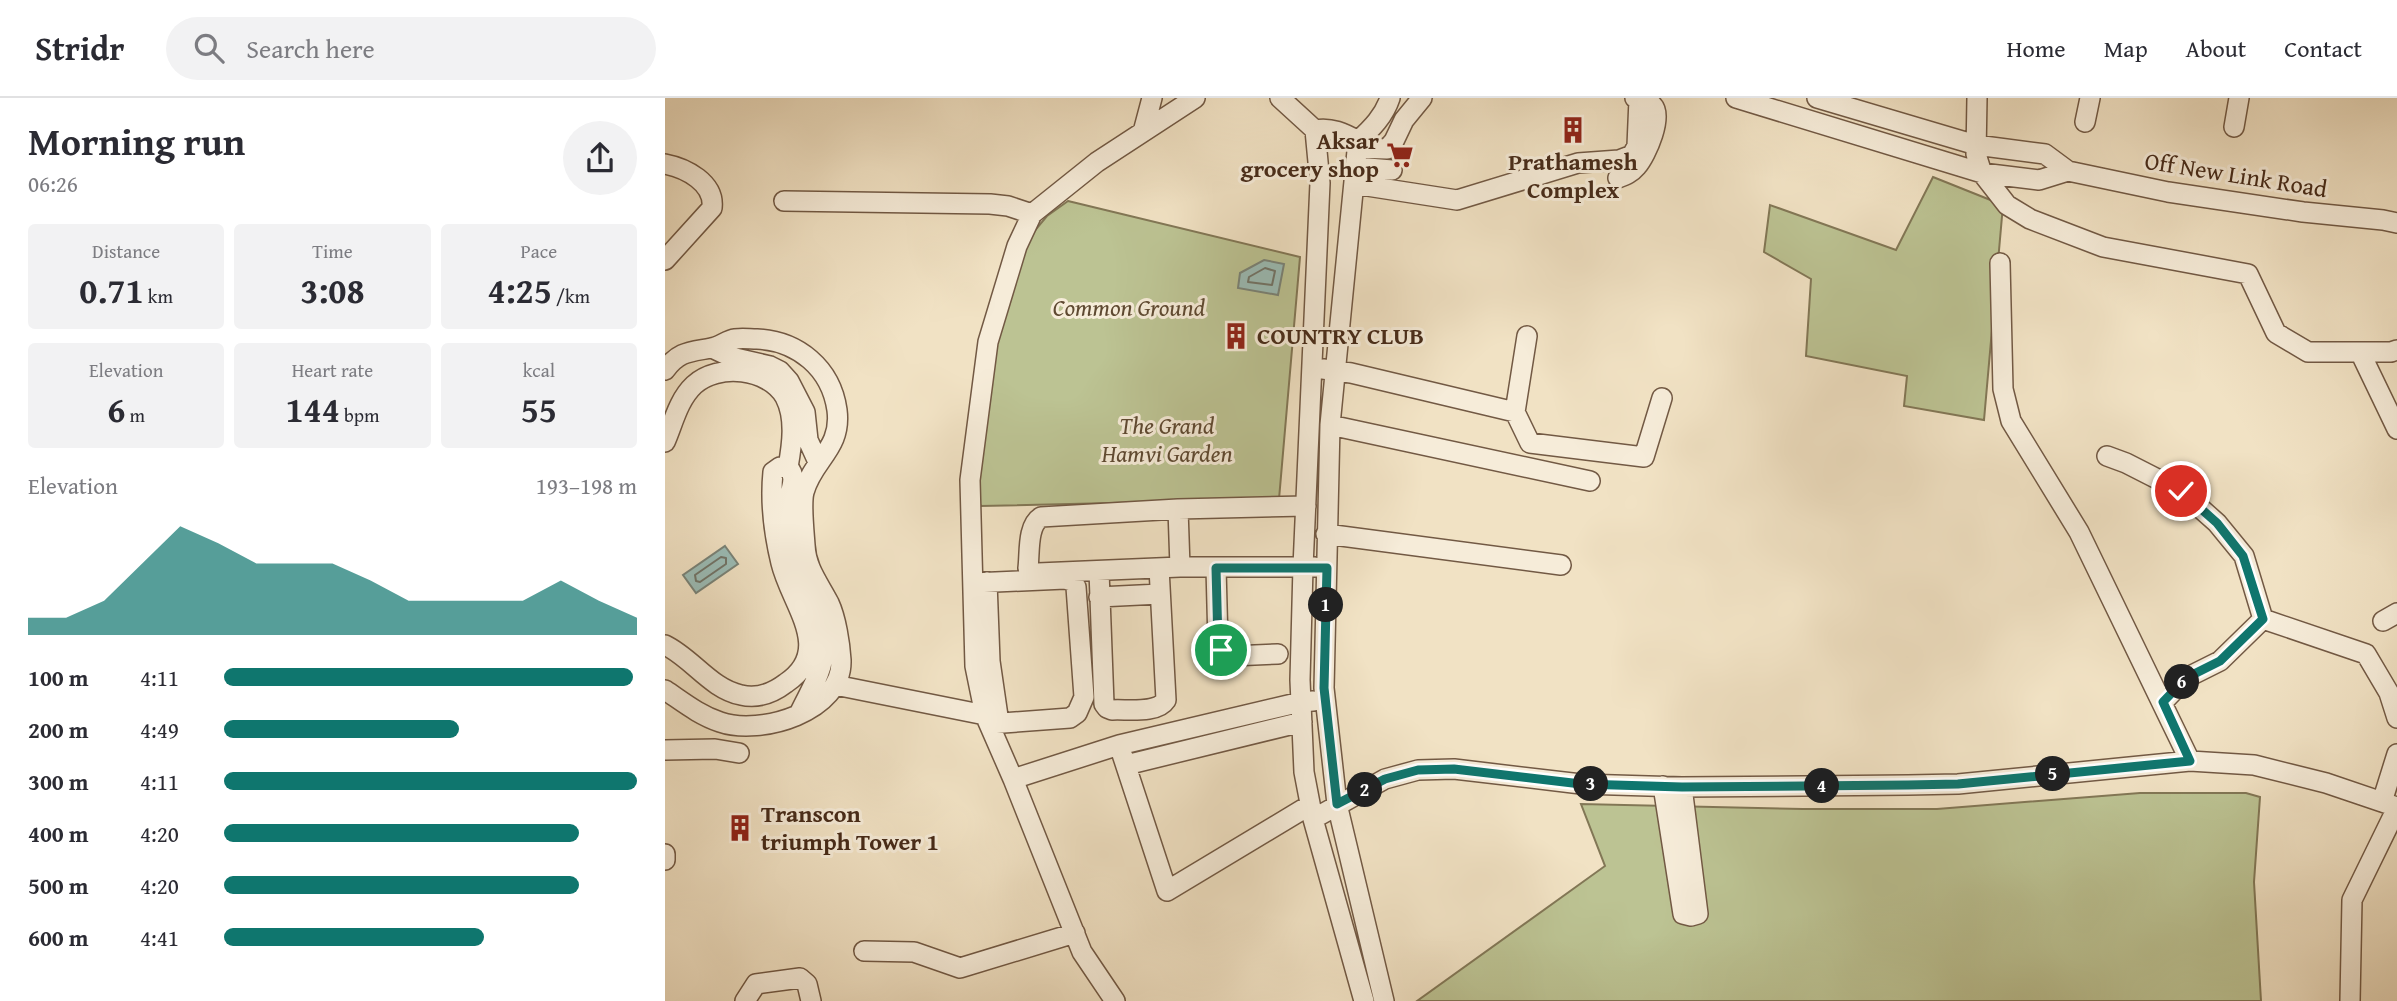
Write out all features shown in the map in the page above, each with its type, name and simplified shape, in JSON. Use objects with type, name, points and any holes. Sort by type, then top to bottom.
[{"type":"street","points":[[1143,132],[1152,98]]},
{"type":"street","points":[[1115,1001],[1082,951],[991,721],[975,666],[980,583],[970,480],[988,342],[1017,246],[1032,214],[1097,162],[1195,98]]},
{"type":"street","points":[[1280,98],[1315,130],[1320,183],[1303,567],[1301,712],[1304,772],[1311,812],[1364,1001]]},
{"type":"street","points":[[1384,1001],[1337,804],[1324,688],[1330,425],[1356,160],[1387,108],[1390,98]]},
{"type":"street","points":[[1356,160],[1387,149],[1394,141],[1403,120],[1422,98]]},
{"type":"street","name":"Off New Link Road","points":[[1736,98],[1982,173],[2039,180],[2068,171]]},
{"type":"street","name":"Off New Link Road","points":[[1817,98],[1976,145],[2045,154],[2068,171],[2194,196],[2397,223]]},
{"type":"street","points":[[1977,98],[1976,154],[1982,173],[2007,205],[2030,219],[2103,247],[2248,274],[2276,333],[2308,352],[2397,350]]},
{"type":"street","points":[[2085,122],[2090,98]]},
{"type":"street","points":[[2234,127],[2239,98]]},
{"type":"street","points":[[1315,130],[1326,128],[1356,160],[1457,200],[1578,163],[1619,160],[1632,155],[1637,146],[1637,99],[1652,104],[1655,109],[1652,139],[1647,152],[1630,174],[1618,178]]},
{"type":"street","points":[[1356,160],[1392,170]]},
{"type":"street","points":[[665,164],[690,171],[701,182],[713,202],[712,208],[665,260]]},
{"type":"street","points":[[784,201],[990,204],[1008,206],[1032,214]]},
{"type":"street","points":[[2000,263],[2003,389],[2011,421],[2079,532],[2190,761]]},
{"type":"street","points":[[1527,337],[1515,412],[1530,443],[1644,457],[1662,398]]},
{"type":"street","points":[[665,370],[671,361],[693,349],[712,348],[735,338],[764,340],[790,346],[812,359],[825,375],[837,412],[834,443],[818,462],[804,493],[805,546],[809,568],[829,604],[841,662],[835,685],[826,696],[798,716],[764,726],[722,723],[690,708],[665,689]]},
{"type":"street","points":[[712,348],[731,357],[758,362],[780,371],[789,381],[801,405],[808,425],[808,440],[818,462]]},
{"type":"street","points":[[2360,352],[2397,429]]},
{"type":"street","points":[[1312,369],[1335,370],[1515,412]]},
{"type":"street","points":[[665,443],[674,417],[688,391],[710,374],[735,371],[759,377],[776,387],[785,397],[792,431],[788,467]]},
{"type":"street","points":[[1330,425],[1590,481]]},
{"type":"street","points":[[2107,456],[2181,491],[2217,523],[2243,556],[2263,619]]},
{"type":"street","points":[[665,645],[681,654],[707,677],[741,695],[759,696],[771,693],[779,675],[785,671],[802,670],[806,664],[808,631],[781,565],[772,503],[773,472],[780,467],[788,467],[793,472],[793,478],[787,507],[787,541],[815,605],[824,631],[825,649],[819,674],[798,716]]},
{"type":"street","points":[[1306,506],[1178,509],[1041,517],[1036,521],[1031,533],[1028,568],[1038,573],[1180,567],[1327,568]]},
{"type":"street","points":[[1178,509],[1180,567]]},
{"type":"street","points":[[1326,534],[1561,565]]},
{"type":"street","points":[[1099,571],[1104,704],[1112,710],[1153,708],[1161,706],[1166,700],[1159,568]]},
{"type":"street","points":[[1216,568],[1218,643],[1221,650],[1225,655],[1232,656],[1278,654]]},
{"type":"street","points":[[835,685],[991,721],[1070,718],[1077,713],[1084,697],[1076,587],[1072,581],[1065,579],[980,583]]},
{"type":"street","points":[[1100,597],[1160,594]]},
{"type":"street","points":[[2163,702],[2186,678],[2220,661],[2263,619]]},
{"type":"street","points":[[2263,619],[2366,654],[2389,693],[2397,718]]},
{"type":"street","points":[[1126,765],[1301,712],[1325,700]]},
{"type":"street","points":[[1013,779],[1119,746],[1301,712]]},
{"type":"street","points":[[1119,746],[1167,891],[1311,812],[1337,804],[1385,779],[1418,770],[1454,769],[1581,784],[1958,784],[2190,761],[2254,765],[2326,783],[2392,806]]},
{"type":"street","points":[[665,750],[715,748],[739,753]]},
{"type":"street","points":[[2350,1001],[2352,900],[2392,806],[2397,754]]},
{"type":"street","points":[[1672,786],[1698,914],[1691,916],[1683,914],[1672,786]]},
{"type":"street","points":[[665,854],[665,860]]},
{"type":"street","points":[[864,951],[914,952],[960,968],[1075,933]]},
{"type":"street","points":[[745,1001],[756,984],[800,978],[807,984],[811,1001]]},
{"type":"green space","points":[[1933,177],[2003,205],[1984,420],[1904,406],[1907,376],[1806,356],[1811,279],[1764,252],[1770,205],[1896,250]]},
{"type":"green space","points":[[1068,201],[1300,257],[1279,499],[981,506],[977,498],[992,344],[1021,247],[1047,216]]},
{"type":"green space","points":[[2140,793],[2246,793],[2260,797],[2254,882],[2261,1001],[1417,1001],[1605,866],[1581,804],[1937,809]]},
{"type":"water","points":[[1264,260],[1284,264],[1278,295],[1238,288],[1240,273]]},
{"type":"water","points":[[725,546],[738,564],[696,593],[683,575]]},
{"type":"place","name":"Prathamesh Complex","points":[[1573,130]]},
{"type":"place","name":"Aksar grocery shop","points":[[1400,155]]},
{"type":"place","name":"COUNTRY CLUB","points":[[1236,336]]},
{"type":"place","name":"Transcon triumph Tower 1","points":[[740,828]]},
{"type":"route","points":[[1221,650],[1218,643],[1216,568],[1327,568],[1324,688],[1337,804],[1385,779],[1418,770],[1454,769],[1581,784],[1682,787],[1908,785],[1958,784],[2190,761],[2163,702],[2186,678],[2220,661],[2263,619],[2243,556],[2217,523],[2181,491]]},
{"type":"park label","name":"Common Ground","points":[[1129,308]]},
{"type":"park label","name":"The Grand Hamvi Garden","points":[[1167,440]]}]
